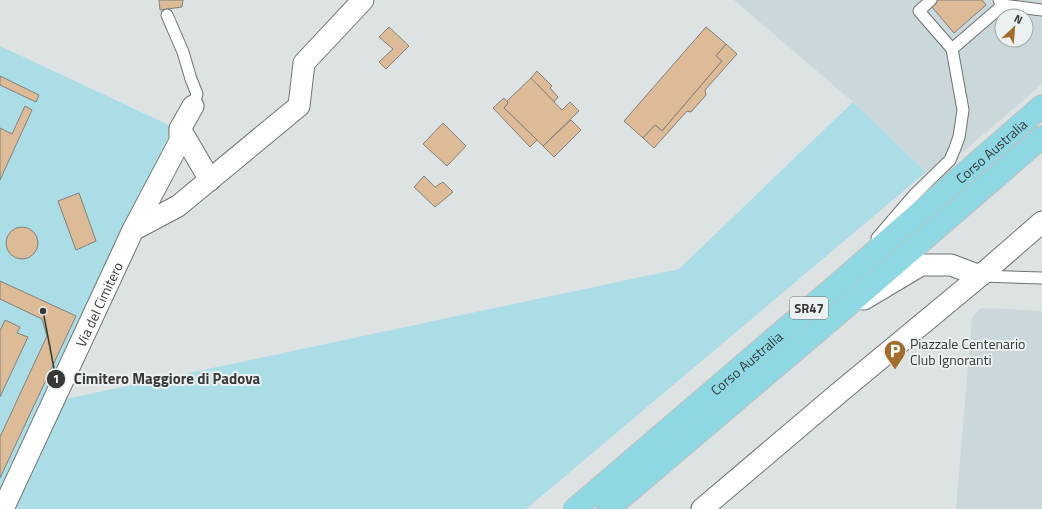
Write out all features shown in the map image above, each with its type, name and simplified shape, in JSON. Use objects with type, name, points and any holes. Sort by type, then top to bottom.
[{"type":"highway","name":"Corso Australia","points":[[576,509],[1042,106]]},
{"type":"highway","name":"Corso Australia","points":[[608,509],[834,317],[1042,137]]},
{"type":"street","points":[[133,230],[178,206],[299,106],[304,62],[363,0]]},
{"type":"street","name":"Via del Cimitero","points":[[3,509],[133,230],[180,141],[180,130],[193,106]]},
{"type":"street","points":[[180,130],[210,180]]},
{"type":"street","points":[[702,509],[980,276],[1042,222]]},
{"type":"street","points":[[834,317],[921,265],[951,265],[980,276]]},
{"type":"lane","points":[[839,283],[914,196],[950,160],[959,137],[963,110],[952,49],[918,12],[932,0]]},
{"type":"lane","points":[[952,49],[1001,2],[1042,10]]},
{"type":"lane","points":[[167,15],[183,52],[190,79],[197,94],[193,106]]},
{"type":"lane","points":[[980,276],[1042,278]]},
{"type":"shaded area","points":[[734,0],[1042,0],[1042,84],[963,152],[926,172],[853,102]]},
{"type":"shaded area","points":[[0,46],[173,127],[0,494]]},
{"type":"shaded area","points":[[853,102],[926,172],[526,509],[15,509],[66,399],[679,269]]},
{"type":"shaded area","points":[[981,308],[1042,311],[1042,509],[956,509],[972,318]]},
{"type":"building","points":[[159,0],[183,0],[182,7],[160,10]]},
{"type":"building","points":[[926,0],[982,0],[986,5],[954,33]]},
{"type":"building","points":[[389,27],[409,46],[386,69],[379,62],[393,49],[379,37]]},
{"type":"building","points":[[706,27],[726,44],[716,56],[722,61],[662,131],[655,125],[643,138],[624,121]]},
{"type":"building","points":[[726,44],[737,54],[705,90],[706,95],[691,112],[687,111],[654,148],[643,138],[655,125],[662,131],[722,61],[716,56]]},
{"type":"building","points":[[537,71],[552,86],[550,88],[558,97],[554,102],[531,78]]},
{"type":"building","points":[[0,76],[39,95],[36,102],[0,85]]},
{"type":"building","points":[[531,78],[562,110],[570,102],[579,111],[543,146],[504,108],[508,103],[507,101]]},
{"type":"building","points":[[504,98],[508,103],[504,108],[537,140],[530,147],[493,108]]},
{"type":"building","points":[[25,106],[32,110],[0,180],[0,128],[12,134]]},
{"type":"building","points":[[571,120],[581,130],[554,157],[543,146]]},
{"type":"building","points":[[443,123],[466,146],[447,166],[423,144]]},
{"type":"building","points":[[424,176],[435,187],[443,182],[453,192],[435,207],[414,187]]},
{"type":"building","points":[[79,193],[96,241],[76,250],[58,201]]},
{"type":"building","points":[[19,227],[25,227],[35,234],[38,243],[37,249],[31,256],[25,259],[19,259],[9,252],[6,246],[6,240],[13,230]]},
{"type":"building","points":[[0,281],[76,316],[0,478],[0,437],[47,336],[42,319],[0,299]]},
{"type":"building","points":[[5,320],[20,327],[17,333],[28,337],[0,397],[0,331]]},
{"type":"place","name":"Cimitero Maggiore di Padova","points":[[43,311]]},
{"type":"place","name":"Piazzale Centenario Club Ignoranti","points":[[895,370]]}]
